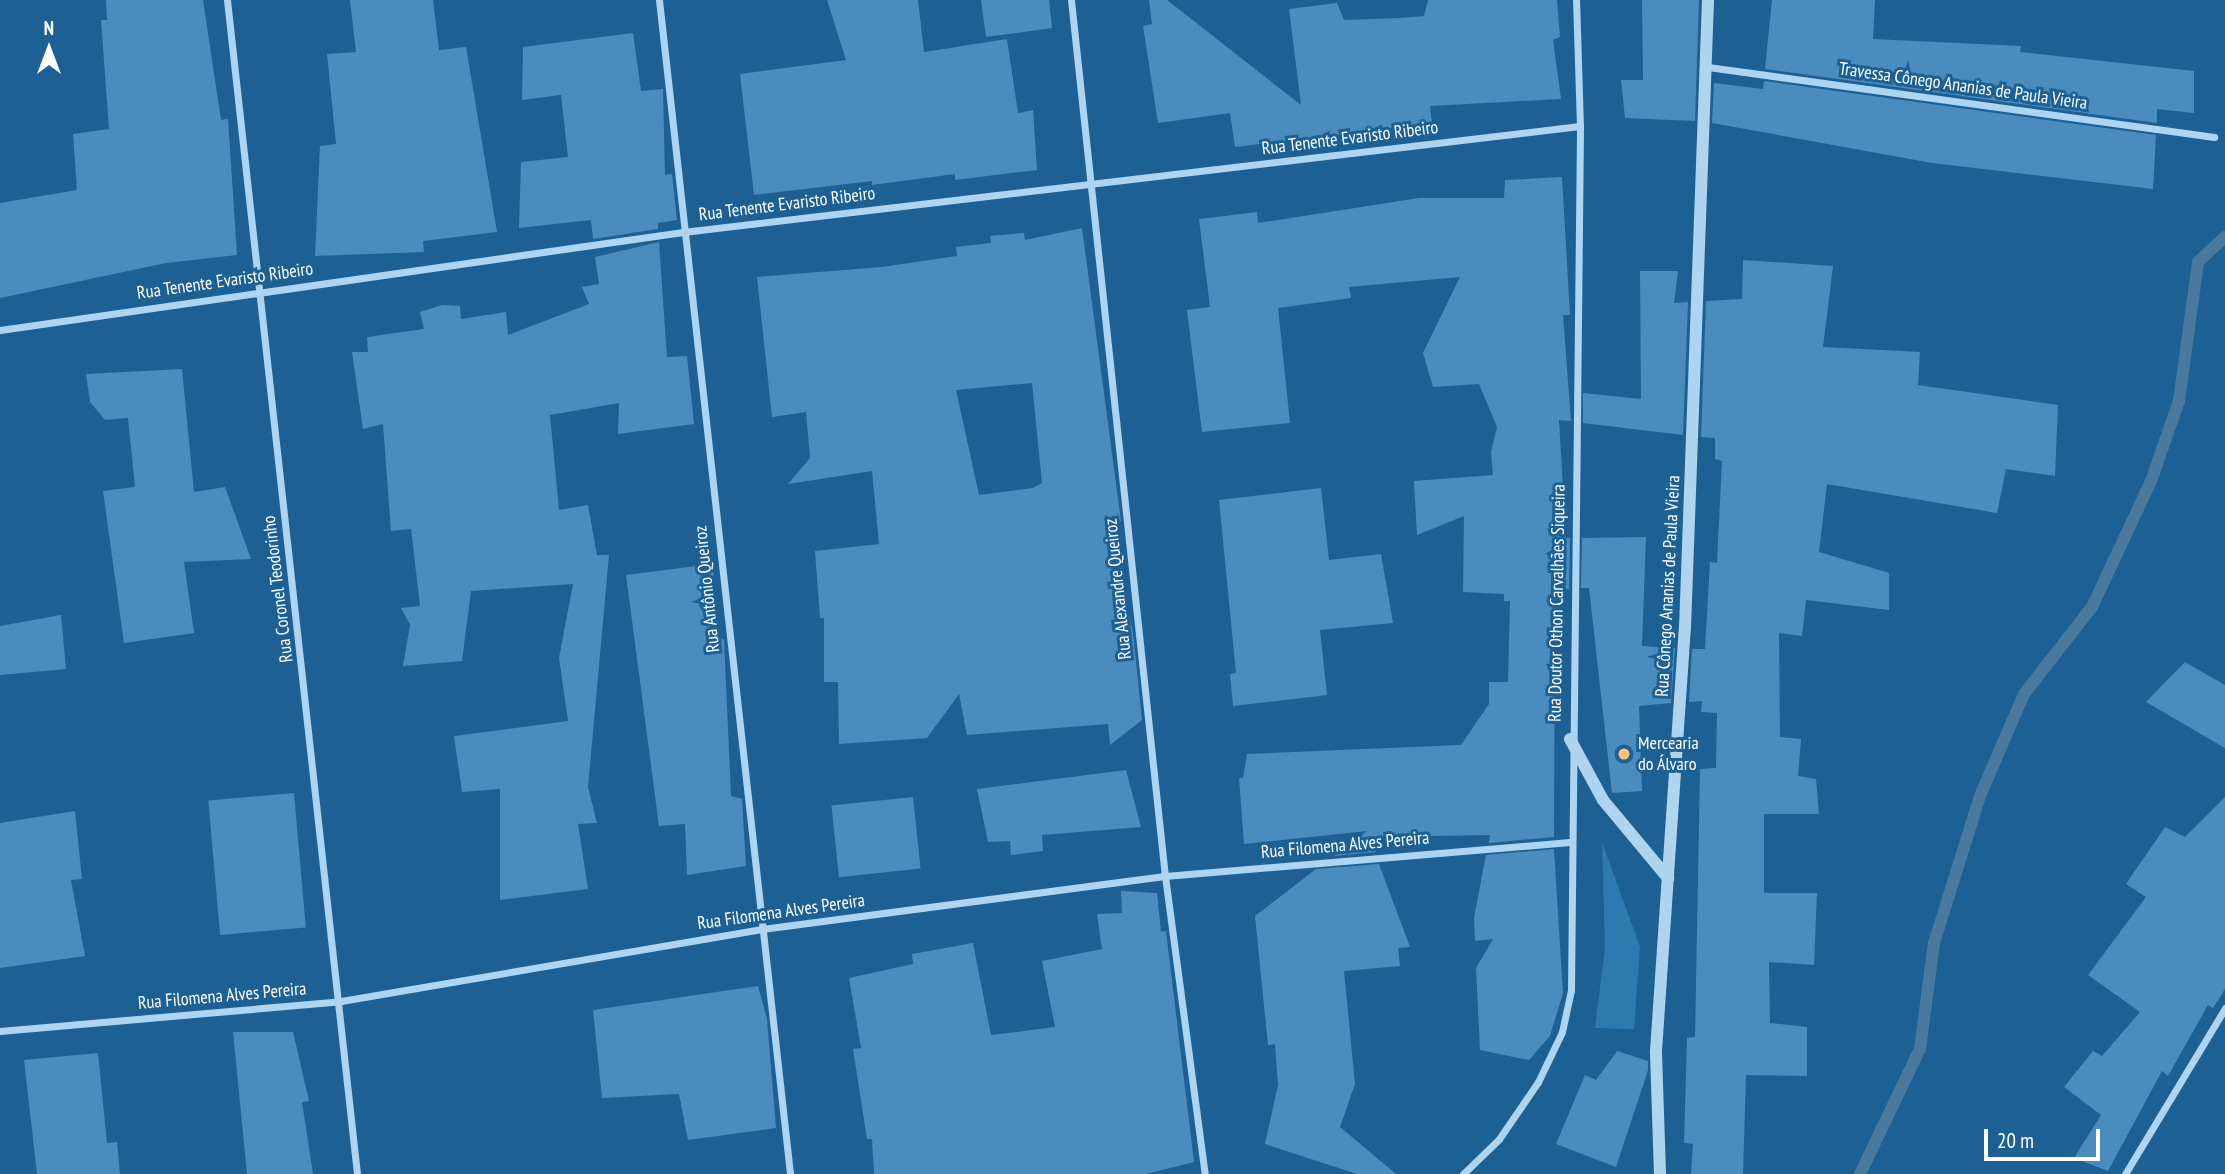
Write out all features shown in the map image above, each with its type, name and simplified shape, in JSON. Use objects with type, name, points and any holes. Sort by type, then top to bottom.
[{"type":"street","name":"Rua Coronel Teodorinho","points":[[227,0],[341,1000],[357,1174]]},
{"type":"street","name":"Rua Antônio Queiroz","points":[[659,0],[790,1174]]},
{"type":"street","name":"Rua Alexandre Queiroz","points":[[1071,0],[1165,876],[1206,1174]]},
{"type":"street","name":"Rua Doutor Othon Carvalhães Siqueira","points":[[1464,1174],[1499,1139],[1538,1082],[1562,1032],[1571,990],[1570,739],[1580,126],[1576,0]]},
{"type":"street","name":"Rua Cônego Ananias de Paula Vieira","points":[[1660,1174],[1656,1051],[1685,628],[1708,67],[1708,0]]},
{"type":"street","name":"Travessa Cônego Ananias de Paula Vieira","points":[[1708,67],[2214,137]]},
{"type":"street","name":"Rua Tenente Evaristo Ribeiro","points":[[0,330],[683,232],[1580,126]]},
{"type":"street","points":[[1570,739],[1603,800],[1668,878]]},
{"type":"street","name":"Rua Filomena Alves Pereira","points":[[0,1031],[341,1000],[762,929],[1165,876],[1570,842]]},
{"type":"street","points":[[2125,1174],[2225,1008]]},
{"type":"shaded area","points":[[1602,842],[1640,947],[1634,1029],[1595,1028],[1605,947]]},
{"type":"building","points":[[106,0],[203,0],[221,120],[228,119],[237,255],[166,263],[0,298],[0,203],[77,190],[73,134],[109,129],[101,20],[107,20]]},
{"type":"building","points":[[350,0],[433,0],[439,50],[466,47],[497,232],[423,241],[424,252],[315,256],[320,146],[336,144],[327,54],[356,52]]},
{"type":"building","points":[[827,0],[918,0],[924,52],[1007,39],[1018,113],[1033,110],[1037,170],[955,180],[955,174],[872,185],[872,181],[754,195],[740,74],[846,60]]},
{"type":"building","points":[[981,0],[1049,0],[1052,28],[986,37]]},
{"type":"building","points":[[1149,0],[1167,0],[1301,105],[1289,9],[1337,3],[1344,20],[1424,16],[1428,0],[1557,0],[1560,37],[1553,40],[1561,99],[1430,106],[1432,123],[1235,147],[1230,113],[1158,123],[1143,26],[1152,24]]},
{"type":"building","points":[[1642,0],[1699,0],[1695,121],[1625,118],[1621,80],[1643,80]]},
{"type":"building","points":[[1772,0],[1875,0],[1873,39],[2021,46],[2020,52],[2194,71],[2194,113],[2157,109],[2157,123],[1765,69]]},
{"type":"building","points":[[633,33],[641,91],[663,89],[665,175],[672,174],[677,220],[658,223],[658,229],[593,239],[591,220],[519,228],[521,162],[568,157],[561,95],[522,100],[523,47]]},
{"type":"building","points":[[1764,81],[2156,135],[2153,189],[1932,163],[1712,123],[1714,83],[1763,89]]},
{"type":"building","points":[[1562,177],[1570,315],[1563,315],[1571,421],[1559,420],[1566,538],[1570,538],[1569,589],[1555,590],[1554,837],[1489,843],[1490,835],[1372,837],[1376,852],[1334,856],[1367,831],[1244,844],[1239,778],[1243,778],[1247,754],[1461,745],[1489,704],[1489,682],[1508,682],[1510,601],[1504,601],[1504,594],[1463,592],[1464,516],[1417,535],[1414,481],[1493,475],[1491,452],[1497,427],[1479,384],[1433,387],[1423,353],[1460,277],[1349,287],[1351,298],[1278,308],[1290,423],[1202,432],[1187,310],[1210,307],[1199,219],[1257,212],[1258,223],[1419,198],[1504,198],[1505,180]]},
{"type":"building","points":[[1082,228],[1121,521],[1109,522],[1133,633],[1142,720],[1110,745],[1108,724],[967,735],[959,694],[927,738],[839,744],[838,682],[824,682],[824,618],[820,618],[815,551],[879,544],[872,471],[788,484],[810,458],[806,412],[772,417],[757,277],[882,267],[957,256],[956,247],[991,243],[990,236],[1024,233],[1025,240]],"holes":[[[1032,383],[1042,483],[1033,488],[979,495],[956,390]]]},
{"type":"building","points":[[659,242],[667,357],[687,356],[694,424],[618,434],[619,403],[550,415],[559,510],[588,505],[597,555],[609,555],[588,787],[597,823],[578,824],[588,889],[500,900],[500,789],[462,792],[454,736],[568,721],[559,658],[573,584],[471,591],[462,661],[403,666],[410,625],[401,608],[420,606],[411,529],[391,531],[383,424],[363,429],[352,352],[368,352],[367,337],[424,329],[420,312],[442,305],[460,306],[461,319],[506,312],[508,335],[589,304],[582,287],[599,284],[595,257]]},
{"type":"building","points":[[1743,260],[1833,266],[1823,347],[1920,352],[1918,385],[2058,405],[2055,476],[2006,469],[1997,513],[1827,484],[1819,552],[1889,573],[1889,610],[1806,600],[1802,636],[1779,633],[1780,737],[1801,739],[1798,776],[1816,779],[1819,814],[1764,814],[1764,893],[1817,893],[1814,965],[1769,962],[1770,1023],[1807,1027],[1807,1076],[1746,1075],[1743,1174],[1691,1174],[1693,1144],[1684,1143],[1687,1038],[1695,1037],[1700,769],[1716,768],[1717,713],[1701,712],[1702,701],[1689,702],[1692,649],[1705,649],[1710,562],[1717,563],[1722,461],[1715,459],[1715,438],[1701,437],[1706,301],[1742,299]]},
{"type":"building","points":[[1640,271],[1678,271],[1674,303],[1688,302],[1683,435],[1583,423],[1583,393],[1641,399]]},
{"type":"building","points":[[182,369],[194,492],[225,487],[251,559],[184,562],[194,633],[124,643],[103,491],[135,487],[128,418],[105,420],[90,402],[86,374]]},
{"type":"building","points":[[1321,488],[1329,560],[1381,554],[1393,623],[1320,630],[1327,695],[1233,706],[1230,674],[1236,673],[1219,500]]},
{"type":"building","points":[[1646,537],[1642,646],[1675,648],[1671,703],[1639,706],[1642,791],[1612,793],[1589,588],[1581,588],[1582,538]]},
{"type":"building","points":[[713,564],[717,640],[724,639],[731,796],[742,799],[746,866],[687,875],[685,824],[659,826],[626,575]]},
{"type":"building","points":[[61,615],[66,669],[0,675],[0,626]]},
{"type":"building","points":[[2185,662],[2225,685],[2225,748],[2146,702]]},
{"type":"building","points":[[1126,770],[1141,827],[1042,835],[1043,851],[1011,855],[1010,841],[988,842],[977,789]]},
{"type":"building","points":[[294,793],[306,927],[220,935],[208,800]]},
{"type":"building","points":[[913,797],[921,869],[839,877],[831,806]]},
{"type":"building","points":[[2225,797],[2225,989],[2213,1008],[2208,1005],[2168,1076],[2162,1071],[2108,1171],[2074,1158],[2101,1115],[2064,1087],[2093,1051],[2102,1056],[2140,1012],[2088,975],[2146,897],[2126,884],[2165,827],[2185,837]]},
{"type":"building","points":[[75,811],[82,879],[71,880],[85,956],[0,968],[0,823]]},
{"type":"building","points":[[1554,849],[1563,993],[1550,1036],[1529,1060],[1480,1050],[1476,968],[1493,939],[1475,941],[1474,918],[1486,855]]},
{"type":"building","points":[[1379,864],[1410,947],[1398,948],[1400,966],[1344,971],[1355,1084],[1340,1127],[1396,1174],[1357,1174],[1265,1144],[1278,1085],[1275,1044],[1268,1045],[1255,916],[1316,869]]},
{"type":"building","points":[[1121,891],[1157,893],[1161,932],[1166,931],[1194,1162],[1146,1174],[874,1174],[872,1139],[867,1139],[853,1049],[861,1048],[849,978],[913,964],[912,954],[973,943],[991,1035],[1055,1027],[1042,961],[1102,949],[1097,914],[1122,913]]},
{"type":"building","points":[[758,986],[767,1019],[776,1128],[688,1140],[679,1094],[602,1098],[593,1010]]},
{"type":"building","points":[[233,1032],[293,1032],[309,1101],[302,1102],[313,1174],[247,1174]]},
{"type":"building","points":[[1617,1051],[1648,1061],[1648,1070],[1616,1167],[1556,1144],[1585,1075],[1596,1080]]},
{"type":"building","points":[[98,1053],[107,1143],[117,1142],[120,1174],[37,1174],[24,1060]]},
{"type":"waterway","points":[[1860,1174],[1920,1049],[1934,943],[1980,796],[2024,694],[2092,607],[2151,481],[2179,401],[2198,262],[2225,237]]},
{"type":"place","name":"Mercearia do Álvaro","points":[[1624,754]]}]
